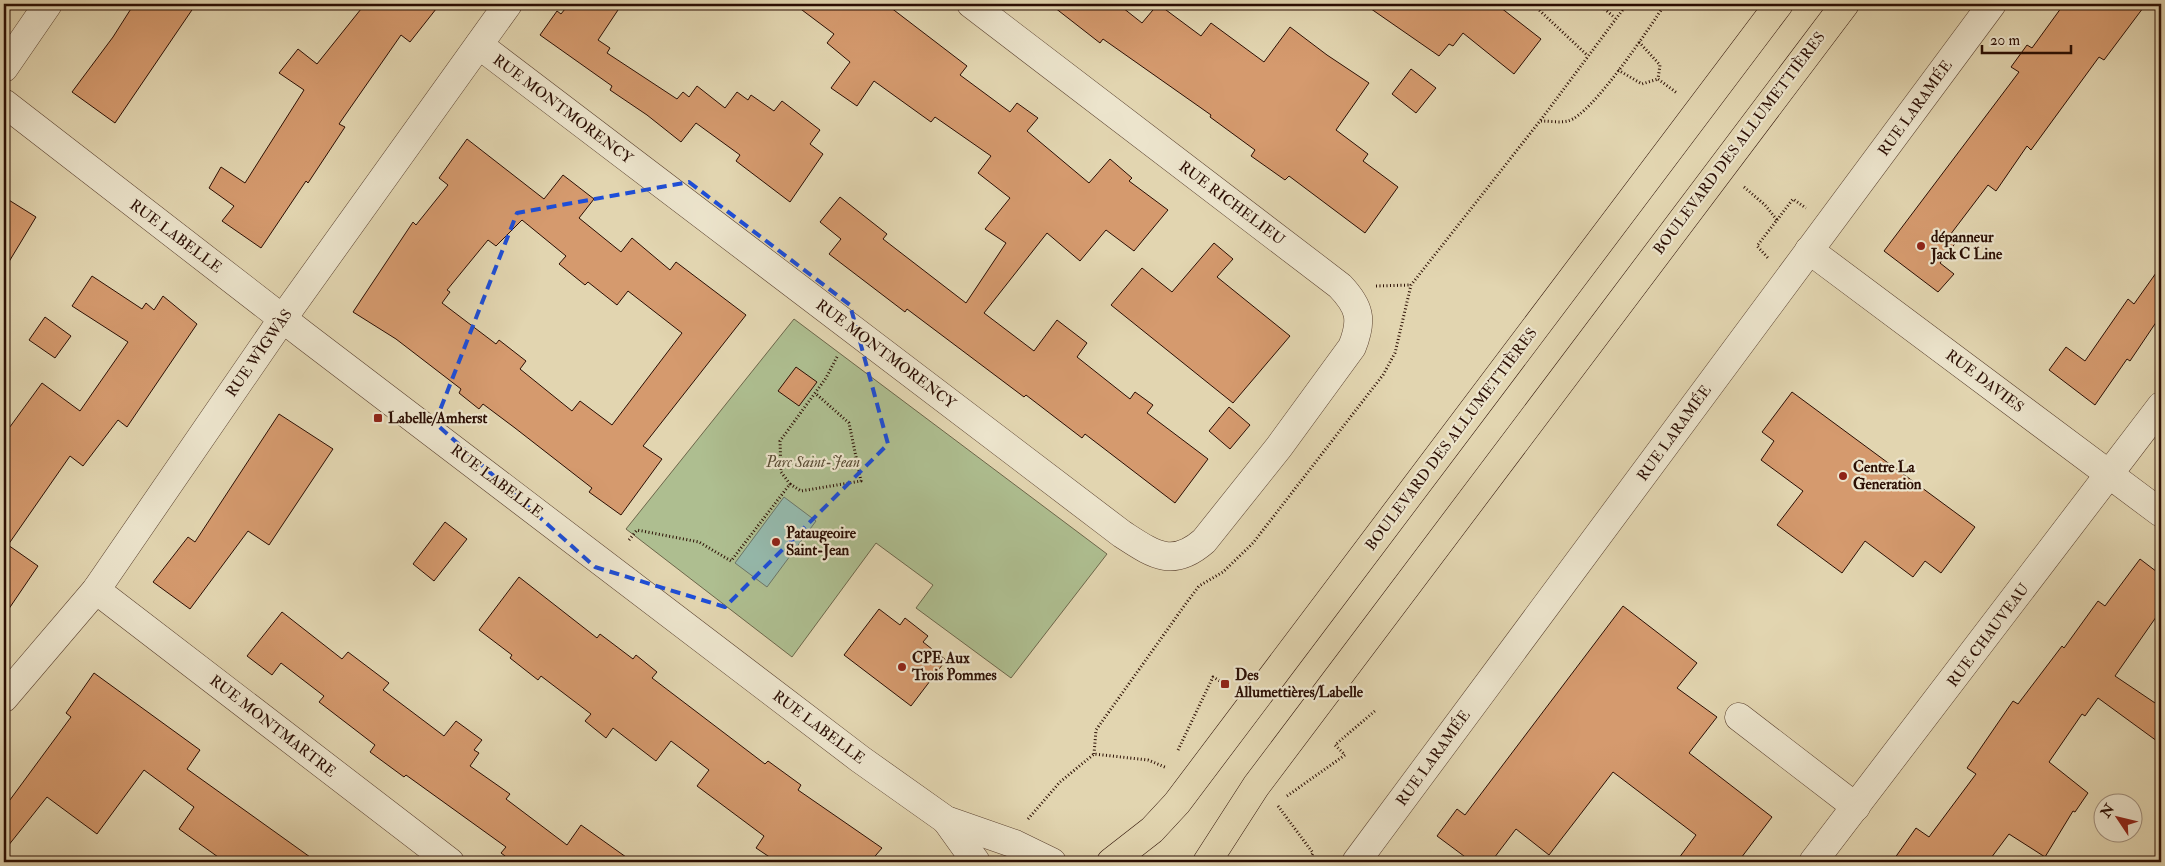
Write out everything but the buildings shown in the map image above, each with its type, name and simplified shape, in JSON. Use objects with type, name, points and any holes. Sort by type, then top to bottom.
[{"type":"main road","name":"BOULEVARD DES ALLUMETTIÈRES","points":[[1111,862],[1152,830],[1176,803],[1779,4]]},
{"type":"main road","name":"BOULEVARD DES ALLUMETTIÈRES","points":[[1207,862],[1256,786],[1844,4]]},
{"type":"street","points":[[4,68],[48,4]]},
{"type":"street","name":"RUE WÌGWÀS","points":[[4,698],[96,590],[283,318],[508,4]]},
{"type":"street","name":"RUE RICHELIEU","points":[[971,4],[1340,286],[1351,297],[1359,318],[1359,329],[1352,347],[1279,447]]},
{"type":"street","name":"RUE LARAMÉE","points":[[1356,862],[1992,4]]},
{"type":"street","name":"RUE MONTMORENCY","points":[[479,45],[1122,534],[1154,553],[1169,558],[1194,550],[1204,541],[1279,447]]},
{"type":"street","name":"RUE LABELLE","points":[[4,103],[860,759],[946,820],[1015,844],[1052,862]]},
{"type":"street","name":"RUE DAVIES","points":[[1809,250],[2161,513]]},
{"type":"street","name":"RUE CHAUVEAU","points":[[1813,862],[2111,475],[2161,406]]},
{"type":"street","name":"RUE MONTMARTRE","points":[[96,590],[450,862]]},
{"type":"street","points":[[1739,717],[1856,807]]},
{"type":"street","name":"RUE LABELLE","points":[[946,820],[976,862]]},
{"type":"path","points":[[1537,4],[1538,9],[1587,55]]},
{"type":"path","points":[[1598,4],[1615,18]]},
{"type":"path","points":[[1540,121],[1568,121],[1586,110],[1640,42],[1665,4]]},
{"type":"path","points":[[1640,42],[1660,65],[1658,79]]},
{"type":"path","points":[[1618,70],[1642,84],[1658,79]]},
{"type":"path","points":[[1658,79],[1680,95]]},
{"type":"path","points":[[1743,187],[1765,205],[1777,220]]},
{"type":"path","points":[[1772,263],[1757,246],[1793,199],[1811,212]]},
{"type":"path","points":[[816,393],[849,423],[861,481],[801,491],[790,484],[782,472],[780,442],[816,393],[853,328]]},
{"type":"path","points":[[629,540],[637,530],[698,542],[731,560],[790,484]]},
{"type":"path","points":[[1177,752],[1213,677],[1225,684]]},
{"type":"path","points":[[1308,862],[1313,853],[1276,804],[1345,756],[1336,745],[1376,710]]},
{"type":"path","points":[[1027,822],[1060,782],[1094,754],[1148,760],[1169,769],[1173,761]]},
{"type":"highlighted area","points":[[689,182],[850,305],[888,444],[725,607],[595,567],[435,423],[517,213]]},
{"type":"green space","name":"Parc Saint-Jean","points":[[794,319],[1107,554],[1011,678],[916,608],[933,585],[876,543],[792,657],[626,529]]},
{"type":"water","name":"Pataugeoire Saint-Jean","points":[[784,497],[816,521],[767,587],[735,563]]},
{"type":"place","name":"dépanneur Jack C Line","points":[[1921,246]]},
{"type":"place","name":"Labelle/Amherst","points":[[378,418]]},
{"type":"place","name":"Centre La Generation","points":[[1843,476]]},
{"type":"place","name":"Pataugeoire Saint-Jean","points":[[776,542]]},
{"type":"place","name":"CPE Aux Trois Pommes","points":[[902,667]]},
{"type":"place","name":"Des Allumettières/Labelle","points":[[1225,684]]}]
